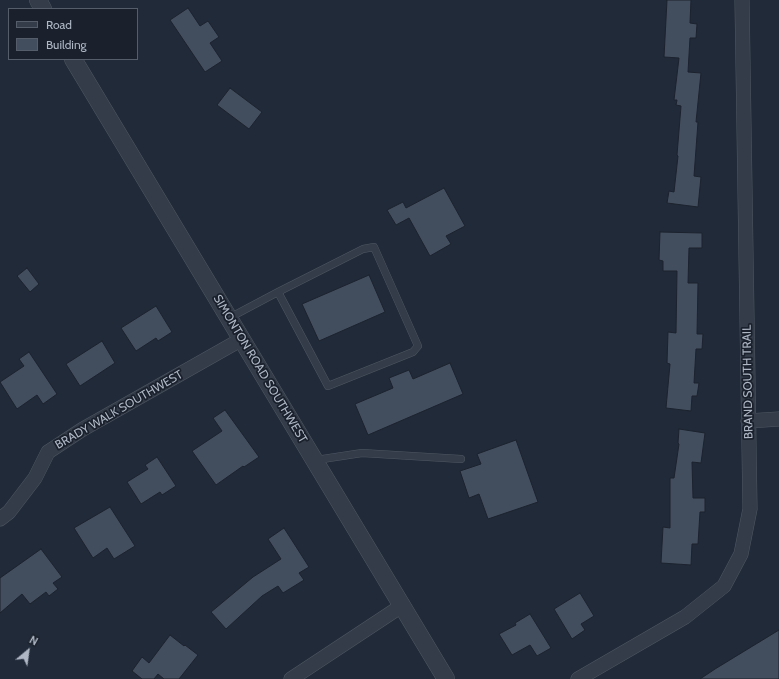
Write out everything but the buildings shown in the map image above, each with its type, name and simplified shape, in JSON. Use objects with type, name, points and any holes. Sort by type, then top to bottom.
[{"type":"street","name":"BRAND SOUTH TRAIL","points":[[578,679],[685,617],[724,586],[741,554],[750,509],[742,0]]},
{"type":"street","name":"SIMONTON ROAD SOUTHWEST","points":[[74,60],[316,460],[446,679]]},
{"type":"street","name":"BRADY WALK SOUTHWEST","points":[[0,519],[9,512],[35,478],[48,452],[83,429],[242,339]]},
{"type":"street","points":[[748,421],[779,419]]},
{"type":"street","points":[[291,679],[403,605]]},
{"type":"lane","points":[[229,318],[278,292],[364,249],[374,247],[418,346],[412,352],[328,386],[278,292]]},
{"type":"lane","points":[[316,460],[362,453],[461,459]]}]
